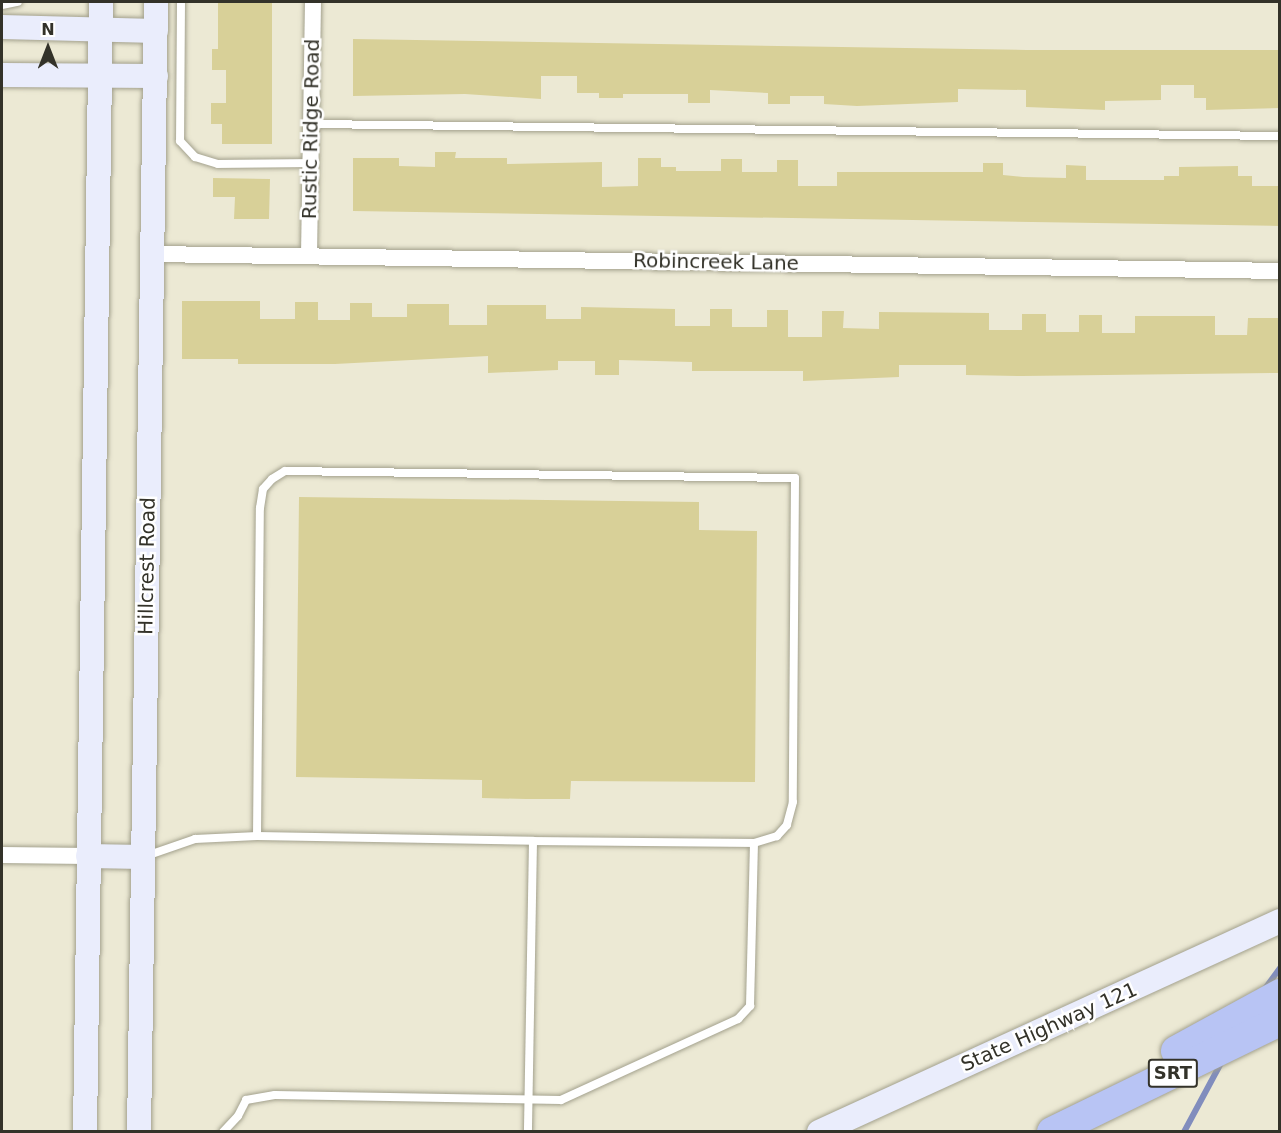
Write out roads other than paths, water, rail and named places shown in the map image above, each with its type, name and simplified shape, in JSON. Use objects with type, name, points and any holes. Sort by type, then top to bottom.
[{"type":"highway","points":[[1059,1128],[1185,1045],[1280,994]]},
{"type":"highway","name":"SRT","points":[[1059,1128],[1280,1021]]},
{"type":"main road","points":[[85,1131],[101,2]]},
{"type":"main road","name":"Hillcrest Road","points":[[139,1131],[156,2]]},
{"type":"main road","points":[[2,27],[156,31]]},
{"type":"main road","points":[[2,75],[156,76]]},
{"type":"main road","points":[[88,856],[142,857]]},
{"type":"main road","name":"State Highway 121","points":[[819,1131],[1280,921]]},
{"type":"street","name":"Rustic Ridge Road","points":[[309,256],[313,2]]},
{"type":"street","name":"Robincreek Lane","points":[[152,254],[1280,271]]},
{"type":"street","points":[[2,855],[88,856]]},
{"type":"lane","points":[[2,5],[18,2]]},
{"type":"lane","points":[[181,2],[180,141],[195,158],[218,164],[311,163]]},
{"type":"lane","points":[[311,124],[1280,135]]},
{"type":"lane","points":[[142,857],[195,839],[257,836],[754,843],[782,830],[793,802],[795,478],[285,471],[272,479],[263,489],[260,508],[257,836]]},
{"type":"lane","points":[[528,1131],[533,841]]},
{"type":"lane","points":[[223,1131],[238,1116],[246,1100],[275,1095],[561,1100],[738,1019],[750,1006],[754,843]]},
{"type":"waterway","points":[[1264,990],[1280,968]]},
{"type":"waterway","points":[[1184,1132],[1221,1063]]}]
